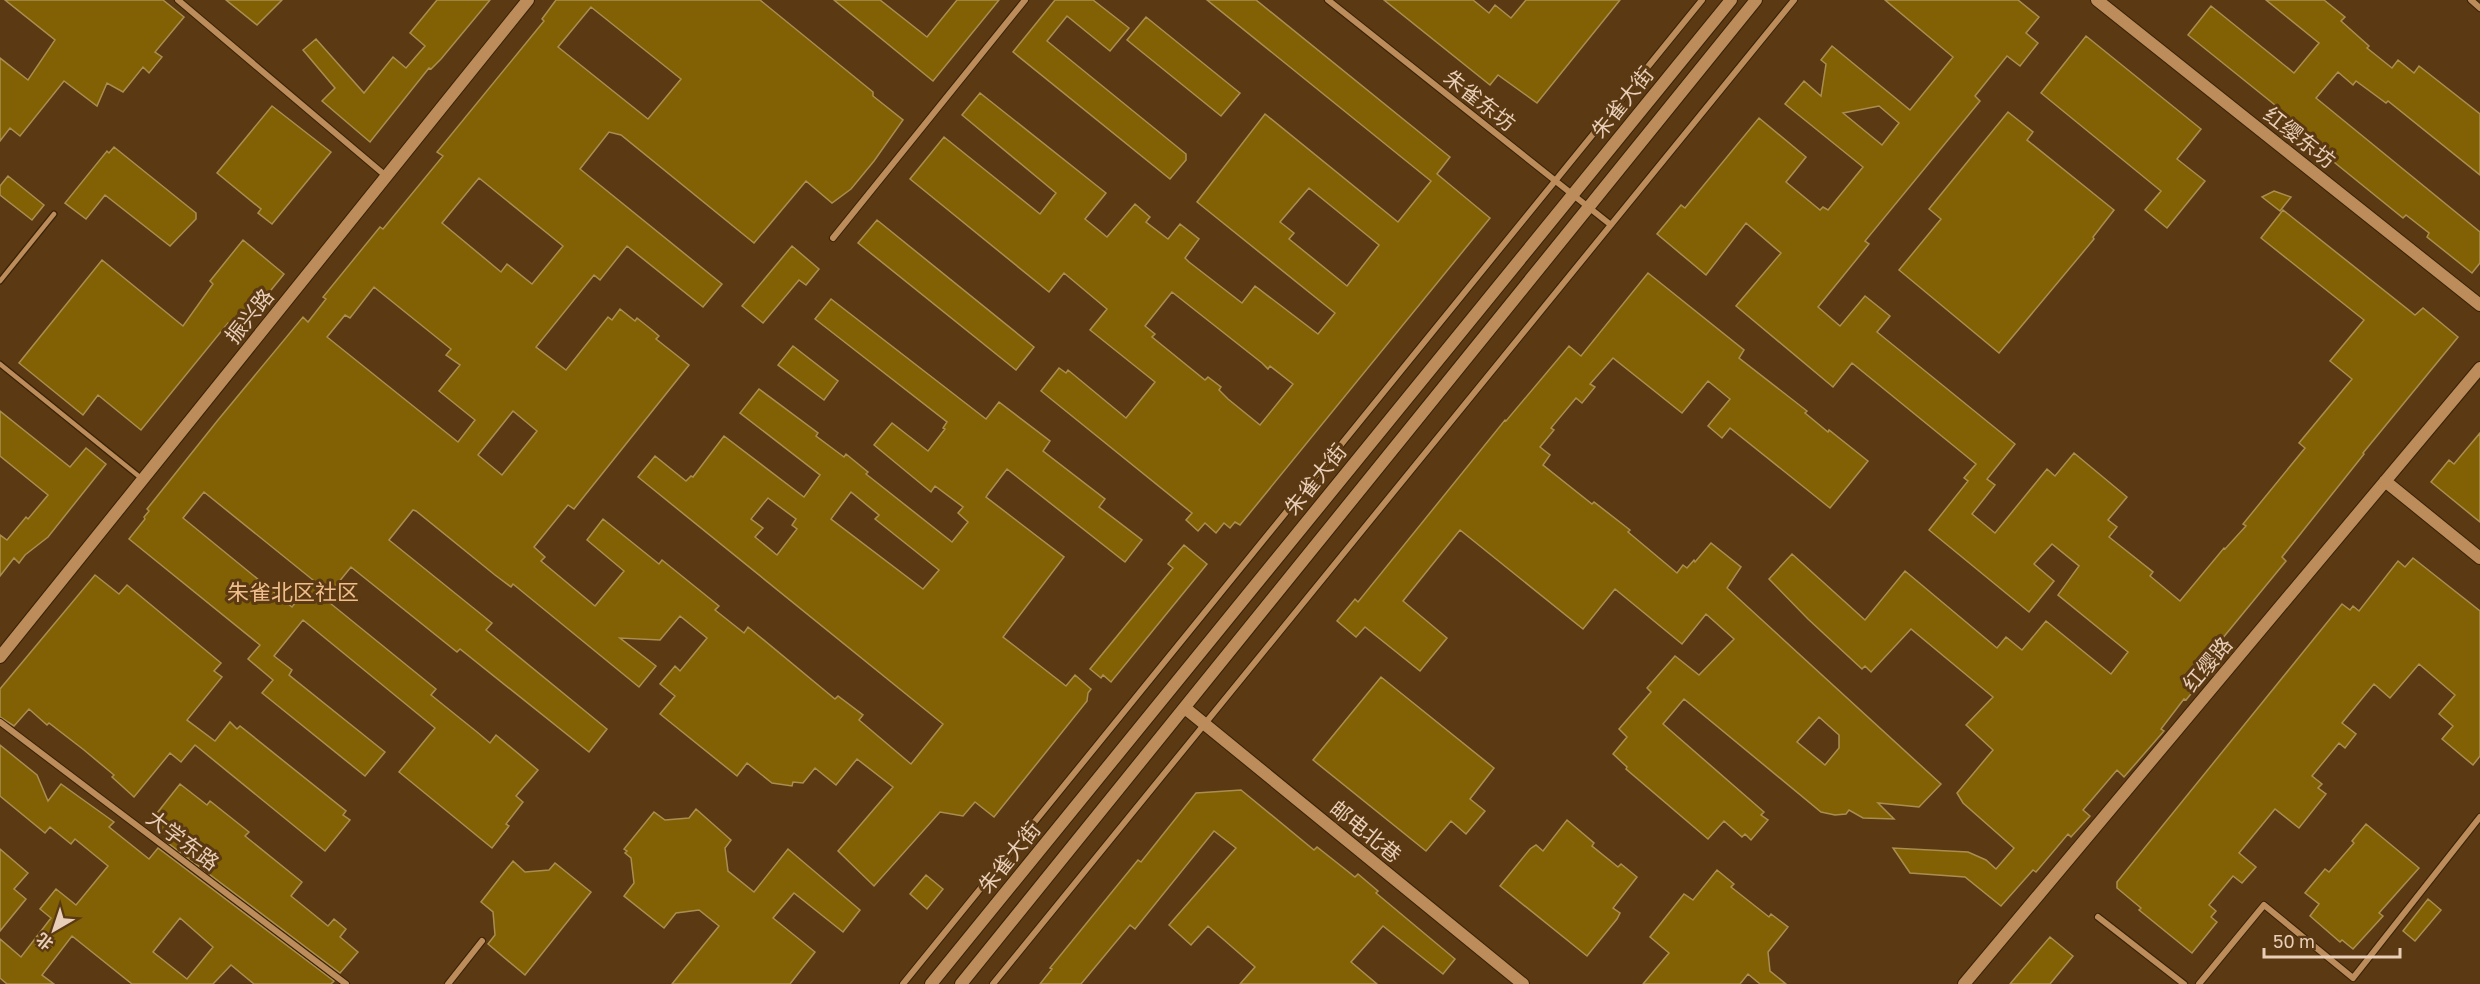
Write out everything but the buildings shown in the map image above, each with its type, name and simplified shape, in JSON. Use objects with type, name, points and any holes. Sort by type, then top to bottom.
[{"type":"street","points":[[178,0],[387,176]]},
{"type":"street","name":"振兴路","points":[[0,657],[528,0]]},
{"type":"street","points":[[833,238],[1025,0]]},
{"type":"street","name":"朱雀东坊","points":[[1328,0],[1611,225]]},
{"type":"street","points":[[903,984],[1702,0]]},
{"type":"street","name":"朱雀大街","points":[[931,984],[1731,0]]},
{"type":"street","name":"朱雀大街","points":[[962,984],[1756,0]]},
{"type":"street","points":[[993,984],[1794,0]]},
{"type":"street","name":"红缨东坊","points":[[2097,0],[2480,304]]},
{"type":"street","points":[[2471,0],[2480,8]]},
{"type":"street","name":"红缨路","points":[[1964,984],[2480,368]]},
{"type":"street","points":[[2385,482],[2480,558]]},
{"type":"street","name":"邮电北巷","points":[[1185,708],[1523,984]]},
{"type":"street","name":"大学东路","points":[[0,722],[346,984]]},
{"type":"street","points":[[2199,984],[2265,905],[2353,978],[2480,817]]},
{"type":"street","points":[[2097,916],[2184,984]]},
{"type":"street","points":[[448,984],[482,941]]},
{"type":"lane","points":[[0,281],[54,214]]},
{"type":"lane","points":[[0,364],[143,480]]},
{"type":"district","name":"朱雀北区社区","points":[[293,591]]}]
